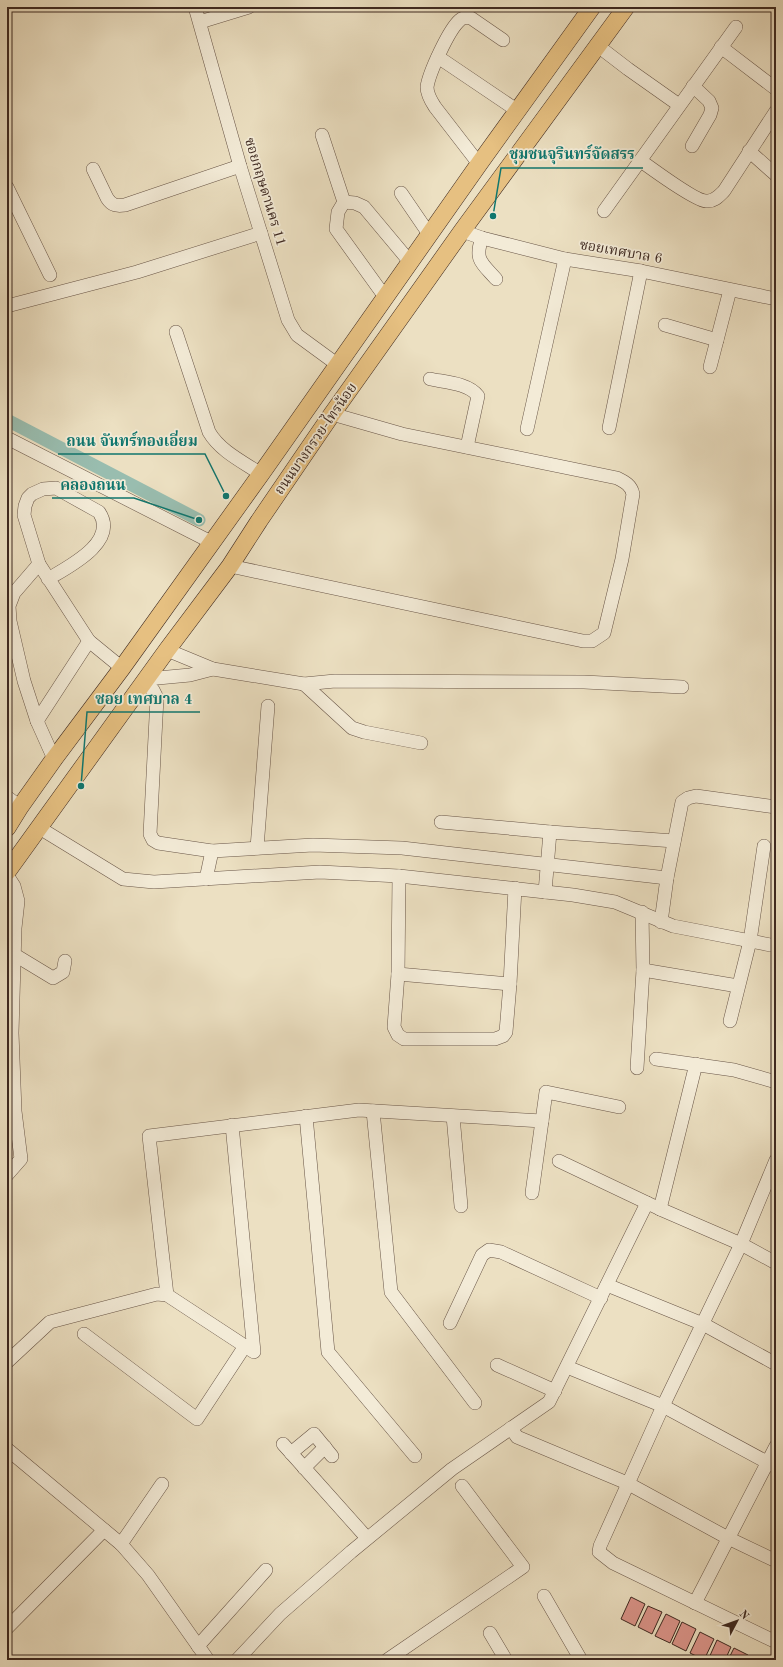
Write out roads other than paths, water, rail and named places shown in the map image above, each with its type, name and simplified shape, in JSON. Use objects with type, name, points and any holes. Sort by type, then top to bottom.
[{"type":"main road","name":"ถนนบางกรวย-ไทรน้อย","points":[[7,828],[13,802],[54,758],[122,668],[261,474],[429,234],[592,7]]},
{"type":"main road","name":"ถนนบางกรวย-ไทรน้อย","points":[[7,872],[38,827],[230,566],[332,414],[462,231],[626,7]]},
{"type":"main road","points":[[364,328],[384,342]]},
{"type":"street","name":"ซอยกฤษดานคร 11","points":[[196,7],[240,166],[291,328],[297,335],[338,365]]},
{"type":"street","points":[[200,22],[249,7]]},
{"type":"street","points":[[479,164],[446,122],[429,97],[427,87],[438,57],[460,19],[466,17],[471,18],[503,40]]},
{"type":"street","points":[[604,211],[736,27]]},
{"type":"street","points":[[598,46],[680,105]]},
{"type":"street","points":[[722,47],[774,82]]},
{"type":"street","points":[[438,57],[518,111]]},
{"type":"street","points":[[692,146],[710,115],[712,108],[709,101],[693,86]]},
{"type":"street","points":[[641,161],[693,196],[706,202],[714,200],[724,191],[776,111]]},
{"type":"street","points":[[322,135],[344,202],[338,212],[336,228],[385,297]]},
{"type":"street","points":[[749,151],[776,175]]},
{"type":"street","points":[[93,169],[110,203],[117,206],[125,205],[240,166]]},
{"type":"street","points":[[7,187],[50,275]]},
{"type":"street","points":[[401,193],[429,234]]},
{"type":"street","points":[[344,202],[355,203],[364,207],[410,262]]},
{"type":"street","name":"ซอยเทศบาล 6","points":[[462,231],[482,238],[565,259],[641,271],[776,300]]},
{"type":"street","points":[[7,306],[137,272],[261,233]]},
{"type":"street","points":[[482,238],[478,250],[478,256],[496,279]]},
{"type":"street","points":[[527,429],[565,259]]},
{"type":"street","points":[[609,428],[641,271]]},
{"type":"street","points":[[710,367],[730,290]]},
{"type":"street","points":[[665,325],[717,340]]},
{"type":"street","points":[[176,332],[209,432],[219,445],[261,474]]},
{"type":"street","points":[[430,379],[468,388],[475,391],[478,396],[467,447]]},
{"type":"street","points":[[230,566],[583,640],[592,641],[604,633],[622,559],[633,494],[631,488],[617,478],[402,434],[332,414]]},
{"type":"street","points":[[7,438],[211,542]]},
{"type":"street","points":[[48,579],[89,553],[105,529],[103,518],[99,512],[56,488],[43,489],[32,494],[28,498],[25,506],[24,515],[38,564],[89,641],[122,668]]},
{"type":"street","points":[[38,564],[14,593],[9,606],[10,621],[24,681],[37,721],[54,758]]},
{"type":"street","points":[[37,721],[89,641]]},
{"type":"street","points":[[167,650],[213,669],[304,684],[335,681],[584,682],[682,687]]},
{"type":"street","points":[[146,681],[190,675],[213,669]]},
{"type":"street","points":[[146,681],[157,698],[150,834],[153,840],[158,843],[212,851],[314,845],[402,848],[548,866],[667,878]]},
{"type":"street","points":[[304,684],[352,728],[364,732],[421,743]]},
{"type":"street","points":[[257,848],[268,706]]},
{"type":"street","points":[[661,922],[667,878],[682,802],[688,798],[696,796],[776,807]]},
{"type":"street","points":[[441,822],[674,841]]},
{"type":"street","points":[[38,827],[123,879],[154,882],[320,872],[399,876],[573,894],[615,902],[673,926],[776,946]]},
{"type":"street","points":[[545,892],[550,832]]},
{"type":"street","points":[[730,1021],[750,940],[764,846]]},
{"type":"street","points":[[206,879],[212,851]]},
{"type":"street","points":[[7,875],[14,886],[18,901],[15,928],[12,1033],[15,1111],[21,1159],[7,1175]]},
{"type":"street","points":[[399,876],[398,974],[394,1027],[398,1036],[404,1039],[500,1038],[506,1032],[515,888]]},
{"type":"street","points":[[637,1068],[642,970],[642,912]]},
{"type":"street","points":[[14,955],[53,978],[63,972],[65,961]]},
{"type":"street","points":[[642,970],[738,986]]},
{"type":"street","points":[[398,974],[510,984]]},
{"type":"street","points":[[656,1059],[734,1070],[776,1082]]},
{"type":"street","points":[[660,1209],[696,1064]]},
{"type":"street","points":[[532,1193],[546,1092],[619,1107]]},
{"type":"street","points":[[167,1295],[149,1136],[359,1110],[542,1121]]},
{"type":"street","points":[[373,1111],[391,1292],[476,1403]]},
{"type":"street","points":[[306,1116],[328,1352],[415,1456]]},
{"type":"street","points":[[452,1116],[461,1206]]},
{"type":"street","points":[[7,1362],[50,1322],[157,1294],[167,1295],[254,1352],[232,1125]]},
{"type":"street","points":[[559,1161],[660,1209],[741,1244],[776,1263]]},
{"type":"street","points":[[775,1166],[741,1244],[663,1406],[600,1546],[599,1552],[613,1564],[776,1642]]},
{"type":"street","points":[[237,1660],[280,1614],[367,1538],[452,1469],[549,1402],[647,1203]]},
{"type":"street","points":[[450,1323],[482,1255],[489,1250],[501,1252],[601,1298]]},
{"type":"street","points":[[607,1285],[703,1324],[776,1364]]},
{"type":"street","points":[[84,1334],[197,1419],[245,1346]]},
{"type":"street","points":[[497,1365],[555,1391]]},
{"type":"street","points":[[567,1367],[663,1406],[772,1465]]},
{"type":"street","points":[[511,1428],[517,1437],[628,1483],[728,1538],[776,1561]]},
{"type":"street","points":[[304,1468],[329,1452],[314,1434],[287,1448],[304,1468],[367,1538]]},
{"type":"street","points":[[695,1603],[728,1538],[772,1465],[776,1446]]},
{"type":"street","points":[[7,1449],[121,1544],[148,1576],[208,1660]]},
{"type":"street","points":[[121,1544],[162,1484]]},
{"type":"street","points":[[387,1660],[523,1567],[462,1486]]},
{"type":"street","points":[[7,1628],[104,1530]]},
{"type":"street","points":[[198,1646],[266,1570]]},
{"type":"street","points":[[544,1596],[581,1660]]},
{"type":"street","points":[[490,1633],[506,1660]]},
{"type":"waterway","points":[[7,420],[199,520]]},
{"type":"place","name":"ชุมชนจุรินทร์จัดสรร","points":[[493,216]]},
{"type":"place","name":"ถนน จันทร์ทองเอี่ยม","points":[[226,496]]},
{"type":"place","name":"คลองถนน","points":[[199,520]]},
{"type":"place","name":"ซอย เทศบาล 4","points":[[81,786]]}]
